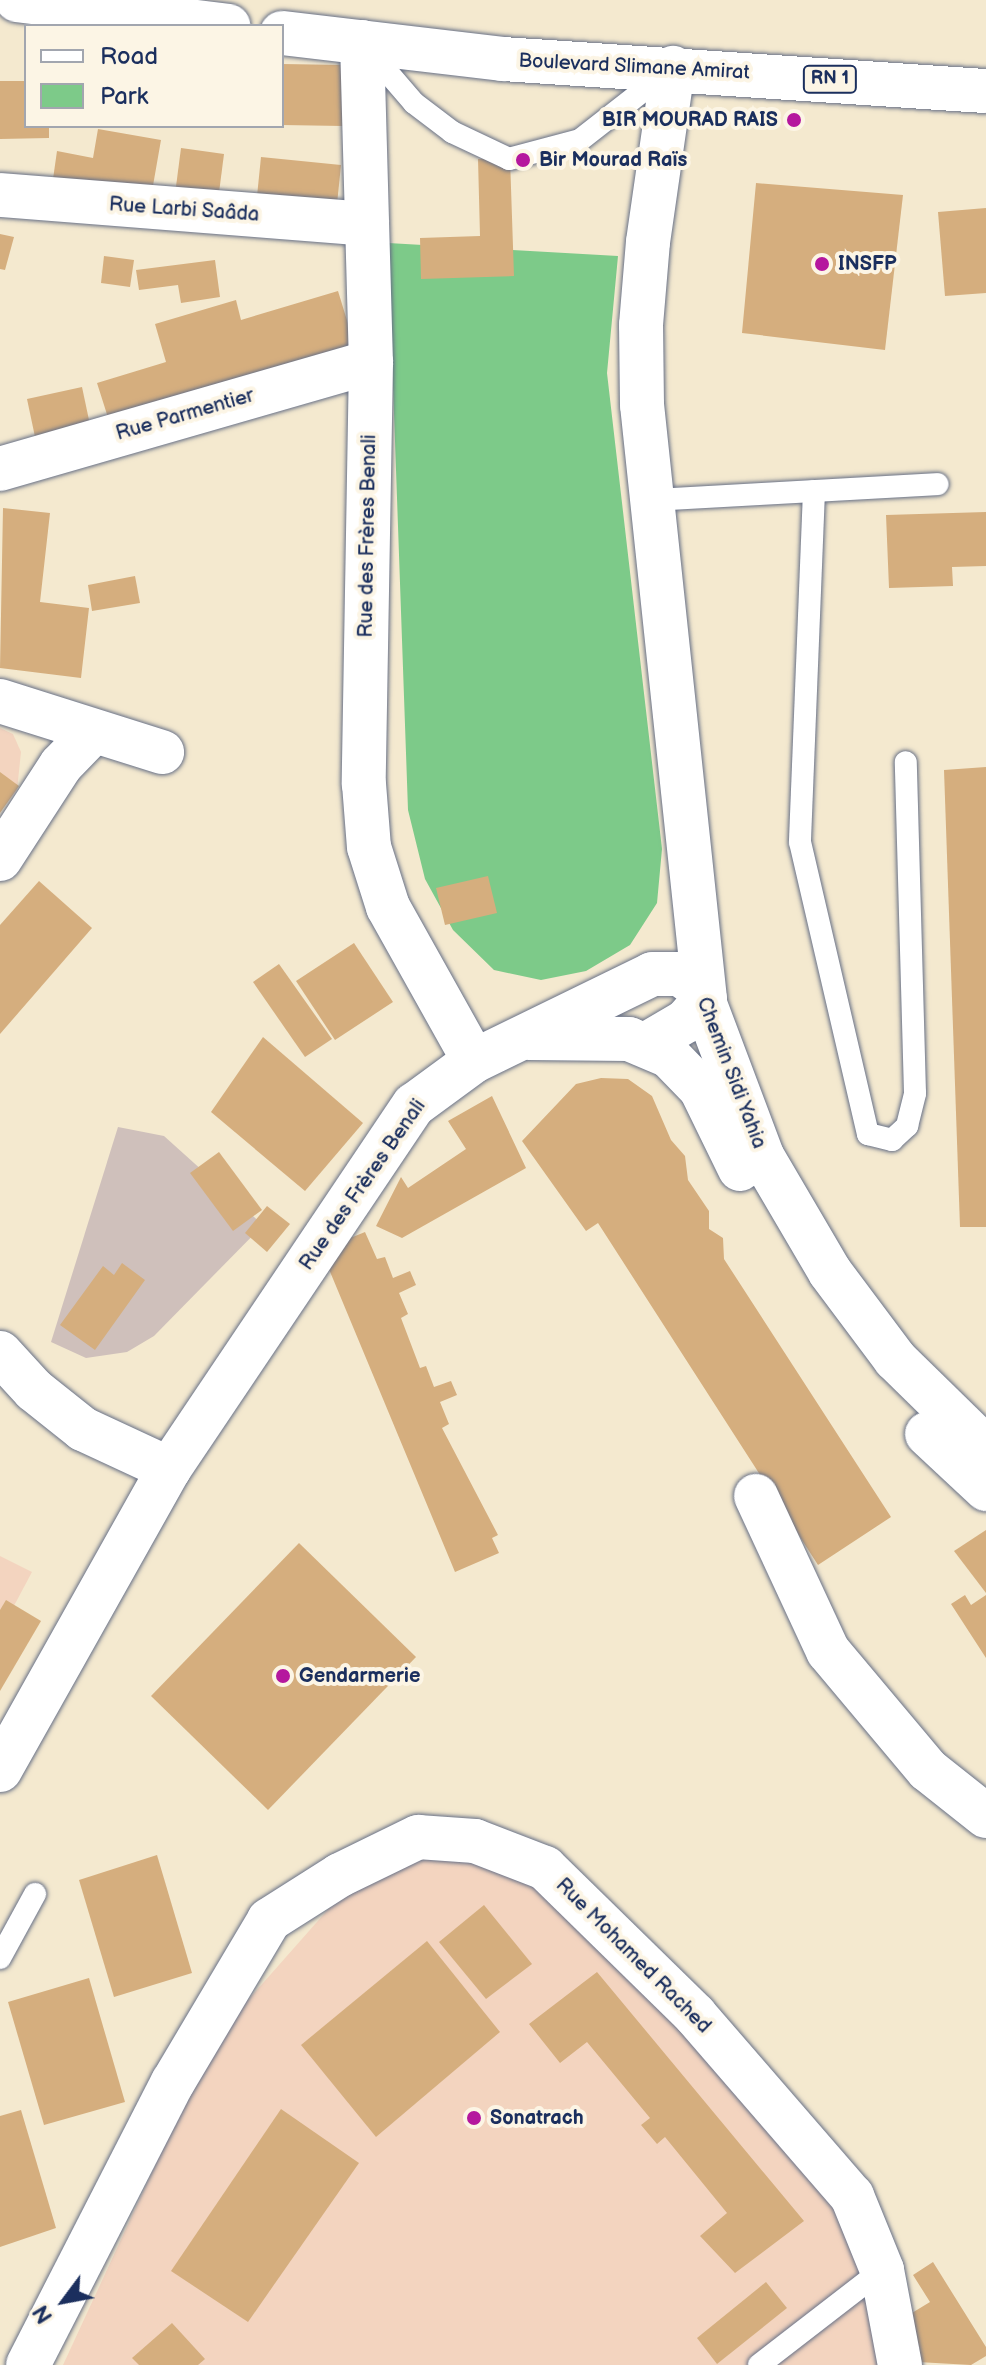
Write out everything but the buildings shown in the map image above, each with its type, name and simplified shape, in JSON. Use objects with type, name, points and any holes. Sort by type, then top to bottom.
[{"type":"main road","points":[[17,0],[212,24]]},
{"type":"main road","name":"Boulevard Slimane Amirat","points":[[284,33],[503,59],[986,91]]},
{"type":"main road","name":"Rue des Frères Benali","points":[[0,1770],[169,1469],[414,1105],[474,1061],[388,907],[369,847],[364,784],[371,362],[362,42]]},
{"type":"main road","points":[[647,1044],[686,1021],[705,999],[653,500],[641,325],[673,68]]},
{"type":"main road","name":"Rue Larbi Saâda","points":[[0,195],[367,224]]},
{"type":"main road","name":"Rue Parmentier","points":[[0,469],[371,362]]},
{"type":"main road","points":[[0,701],[162,752]]},
{"type":"main road","points":[[0,859],[61,765],[94,731]]},
{"type":"main road","name":"Chemin Sidi Yahia","points":[[518,1038],[652,974],[680,974],[705,999],[762,1156],[830,1272],[895,1359],[986,1448]]},
{"type":"main road","points":[[474,1061],[518,1038]]},
{"type":"main road","name":"Chemin Sidi Yahia","points":[[518,1038],[606,1038],[647,1044],[678,1063],[701,1089],[750,1189],[840,1333],[913,1420],[986,1489]]},
{"type":"main road","points":[[0,1353],[34,1390],[83,1429],[169,1469]]},
{"type":"main road","points":[[756,1496],[828,1651],[928,1770],[986,1816]]},
{"type":"main road","name":"Rue Mohamed Rached","points":[[28,2365],[173,2082],[269,1920],[340,1875],[418,1837],[475,1841],[545,1868],[695,2015],[852,2196],[882,2270],[900,2365]]},
{"type":"lane","points":[[362,42],[414,103],[452,132],[509,159],[580,140],[673,68]]},
{"type":"lane","points":[[653,500],[938,484]]},
{"type":"lane","points":[[814,491],[800,842],[868,1134],[892,1140],[907,1126],[915,1093],[906,762]]},
{"type":"lane","points":[[0,1958],[35,1894]]},
{"type":"lane","points":[[759,2365],[882,2270]]},
{"type":"shaded area","points":[[0,728],[13,734],[21,752],[17,790],[0,812]]},
{"type":"shaded area","points":[[118,1127],[164,1136],[263,1225],[154,1336],[127,1352],[86,1358],[51,1342]]},
{"type":"shaded area","points":[[0,1556],[32,1572],[0,1632]]},
{"type":"shaded area","name":"Sonatrach","points":[[477,1840],[612,1947],[837,2197],[895,2365],[63,2365],[192,2086],[241,2008],[339,1897],[382,1868]]},
{"type":"green space","points":[[388,243],[618,256],[607,373],[662,849],[657,903],[630,945],[586,971],[541,980],[494,970],[453,930],[425,879],[408,810]]},
{"type":"place","name":"BIR MOURAD RAIS","points":[[794,120]]},
{"type":"place","name":"Bir Mourad Raïs","points":[[523,160]]},
{"type":"place","name":"INSFP","points":[[822,264]]},
{"type":"place","name":"Gendarmerie","points":[[283,1676]]},
{"type":"place","name":"Sonatrach","points":[[474,2118]]}]
